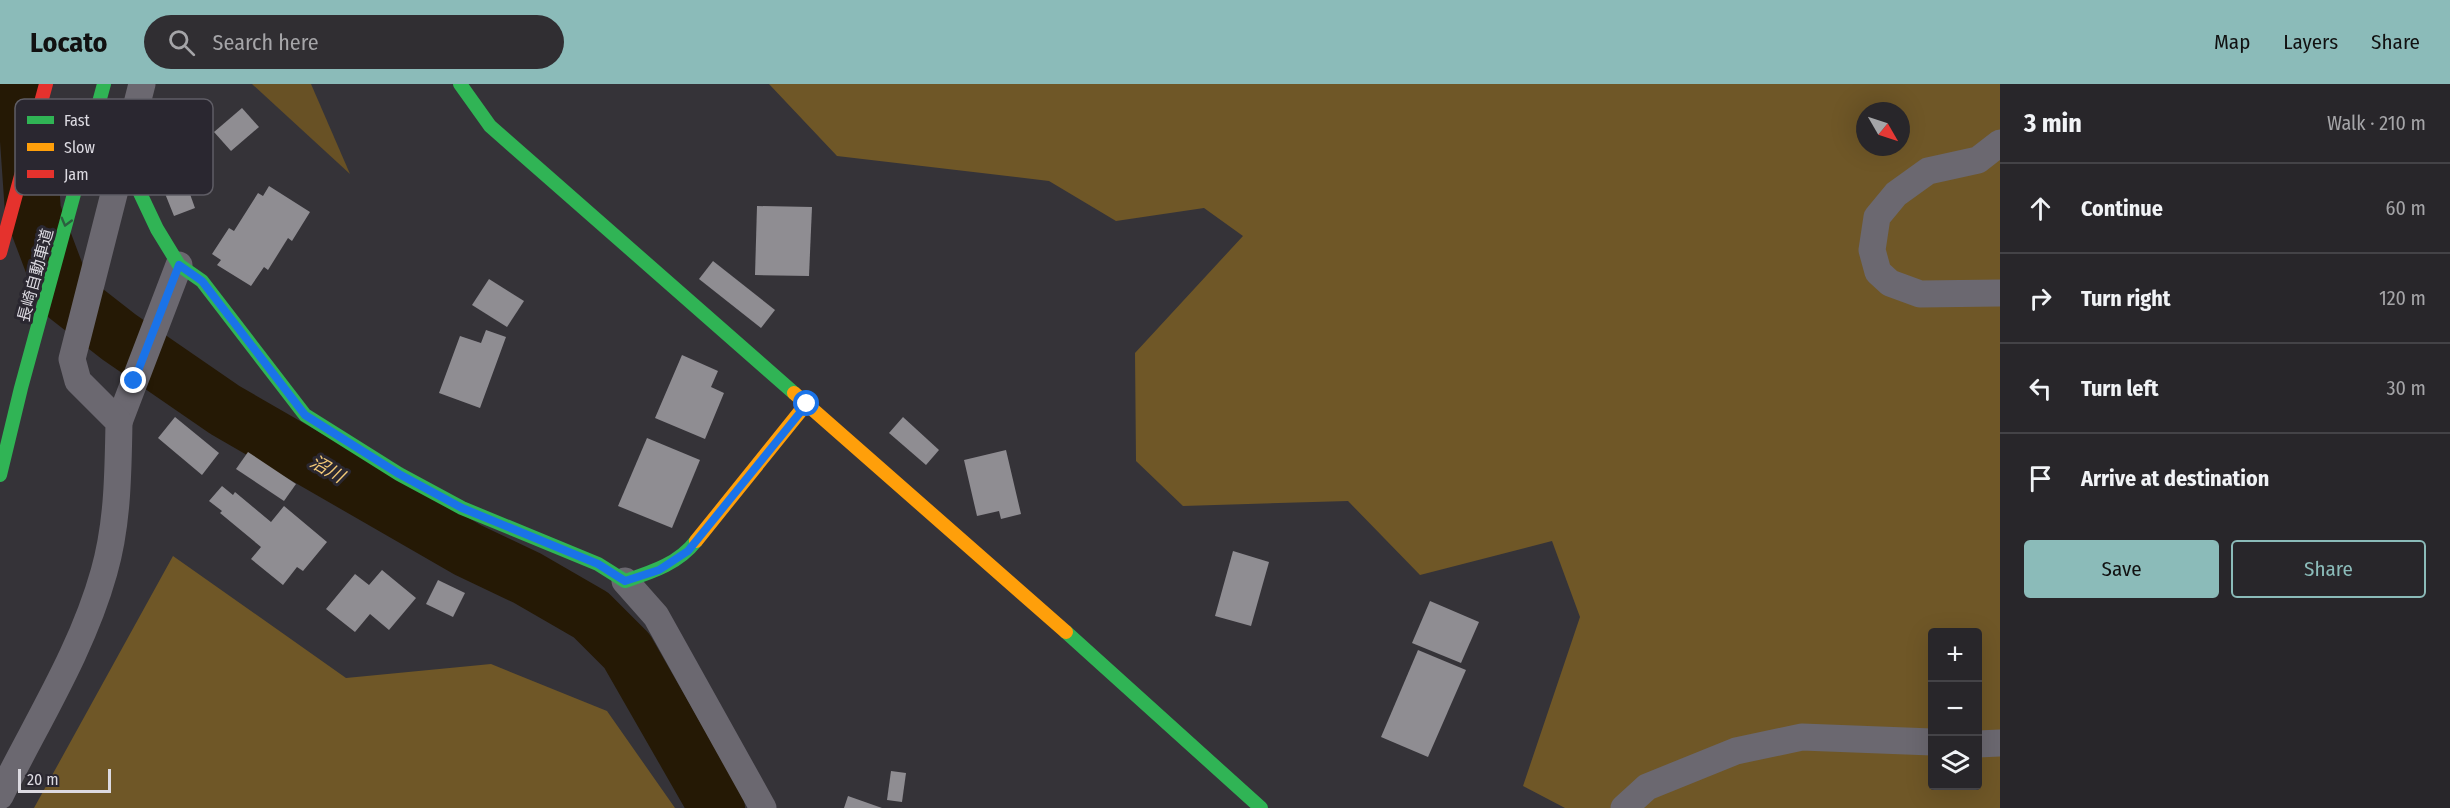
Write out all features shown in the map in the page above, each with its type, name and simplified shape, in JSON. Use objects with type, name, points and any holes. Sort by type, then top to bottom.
[{"type":"main road","points":[[42,99],[46,84]]},
{"type":"main road","name":"長崎自動車道","points":[[100,99],[104,84]]},
{"type":"main road","points":[[460,84],[490,126],[1088,652],[1261,808]]},
{"type":"main road","points":[[0,253],[16,195]]},
{"type":"main road","name":"長崎自動車道","points":[[0,475],[21,388],[74,195]]},
{"type":"main road","points":[[141,195],[157,229],[179,265],[202,281],[305,415],[390,468],[462,508],[598,564],[625,581],[659,570],[688,551],[807,404]]},
{"type":"street","points":[[138,99],[142,84]]},
{"type":"street","points":[[2000,143],[1977,160],[1928,171],[1896,194],[1877,217],[1872,250],[1878,272],[1890,283],[1920,294],[2000,293]]},
{"type":"street","points":[[113,195],[72,359],[78,381],[118,422]]},
{"type":"street","points":[[0,796],[81,638],[105,571],[118,497],[118,422],[179,265]]},
{"type":"street","points":[[625,581],[656,616],[763,808]]},
{"type":"street","points":[[1624,808],[1647,787],[1736,751],[1802,737],[1928,742]]},
{"type":"street","points":[[1982,744],[2000,744]]},
{"type":"shaded area","points":[[252,84],[311,84],[350,174]]},
{"type":"shaded area","points":[[769,84],[2000,84],[2000,808],[1565,808],[1523,786],[1580,617],[1552,541],[1420,575],[1348,501],[1183,506],[1136,461],[1135,353],[1243,236],[1204,208],[1116,221],[1049,181],[837,156]]},
{"type":"shaded area","points":[[173,556],[346,678],[491,664],[607,711],[675,808],[34,808]]},
{"type":"building","points":[[242,108],[259,127],[231,151],[214,132]]},
{"type":"building","points":[[269,186],[310,212],[292,241],[288,238],[268,270],[264,267],[251,286],[217,265],[221,260],[212,254],[229,228],[234,231],[258,193],[263,196]]},
{"type":"building","points":[[166,195],[190,195],[195,208],[174,216]]},
{"type":"building","points":[[757,206],[812,207],[809,276],[755,275]]},
{"type":"building","points":[[713,261],[775,310],[761,328],[699,279]]},
{"type":"building","points":[[489,279],[524,301],[507,327],[472,305]]},
{"type":"building","points":[[486,330],[506,337],[480,408],[439,393],[460,336],[481,343]]},
{"type":"building","points":[[682,355],[718,371],[711,387],[724,393],[705,439],[655,418]]},
{"type":"building","points":[[175,417],[219,453],[202,475],[158,438]]},
{"type":"building","points":[[903,417],[939,450],[926,465],[889,433]]},
{"type":"building","points":[[647,438],[700,460],[672,528],[618,506]]},
{"type":"building","points":[[1006,450],[1021,514],[1001,519],[999,511],[977,516],[964,460]]},
{"type":"building","points":[[248,452],[296,484],[284,501],[236,469]]},
{"type":"building","points":[[222,486],[233,495],[235,492],[271,522],[284,506],[327,542],[303,571],[297,567],[283,585],[251,559],[261,547],[209,501]]},
{"type":"building","points":[[1233,551],[1269,562],[1251,626],[1215,616]]},
{"type":"building","points":[[382,570],[416,598],[389,630],[370,614],[355,632],[326,609],[355,574],[369,585]]},
{"type":"building","points":[[438,580],[465,593],[453,617],[426,604]]},
{"type":"building","points":[[1430,601],[1479,622],[1461,663],[1412,643]]},
{"type":"building","points":[[1418,650],[1466,670],[1428,757],[1381,737]]},
{"type":"building","points":[[891,771],[906,773],[902,802],[887,800]]},
{"type":"building","points":[[848,796],[882,808],[844,808]]},
{"type":"waterway","name":"沼川","points":[[13,84],[20,99]]},
{"type":"waterway","name":"沼川","points":[[32,195],[33,212],[64,294],[119,337],[225,410],[468,550],[527,578],[591,615],[627,651],[717,808]]},
{"type":"traffic: fast","points":[[100,99],[104,84]]},
{"type":"traffic: fast","points":[[460,84],[490,126],[794,393]]},
{"type":"traffic: fast","points":[[0,475],[21,388],[74,195]]},
{"type":"traffic: fast","points":[[141,195],[157,229],[179,265],[202,281],[305,415],[399,474],[462,508],[598,564],[625,581],[673,561],[696,541]]},
{"type":"traffic: fast","points":[[1066,632],[1261,808]]},
{"type":"traffic: slow","points":[[794,393],[1066,632]]},
{"type":"traffic: slow","points":[[696,541],[807,403]]},
{"type":"traffic: jam","points":[[42,99],[46,84]]},
{"type":"traffic: jam","points":[[0,253],[16,195]]},
{"type":"route","points":[[134,381],[179,265],[202,281],[305,415],[399,474],[462,508],[598,564],[625,581],[659,570],[688,551],[807,404]]}]
